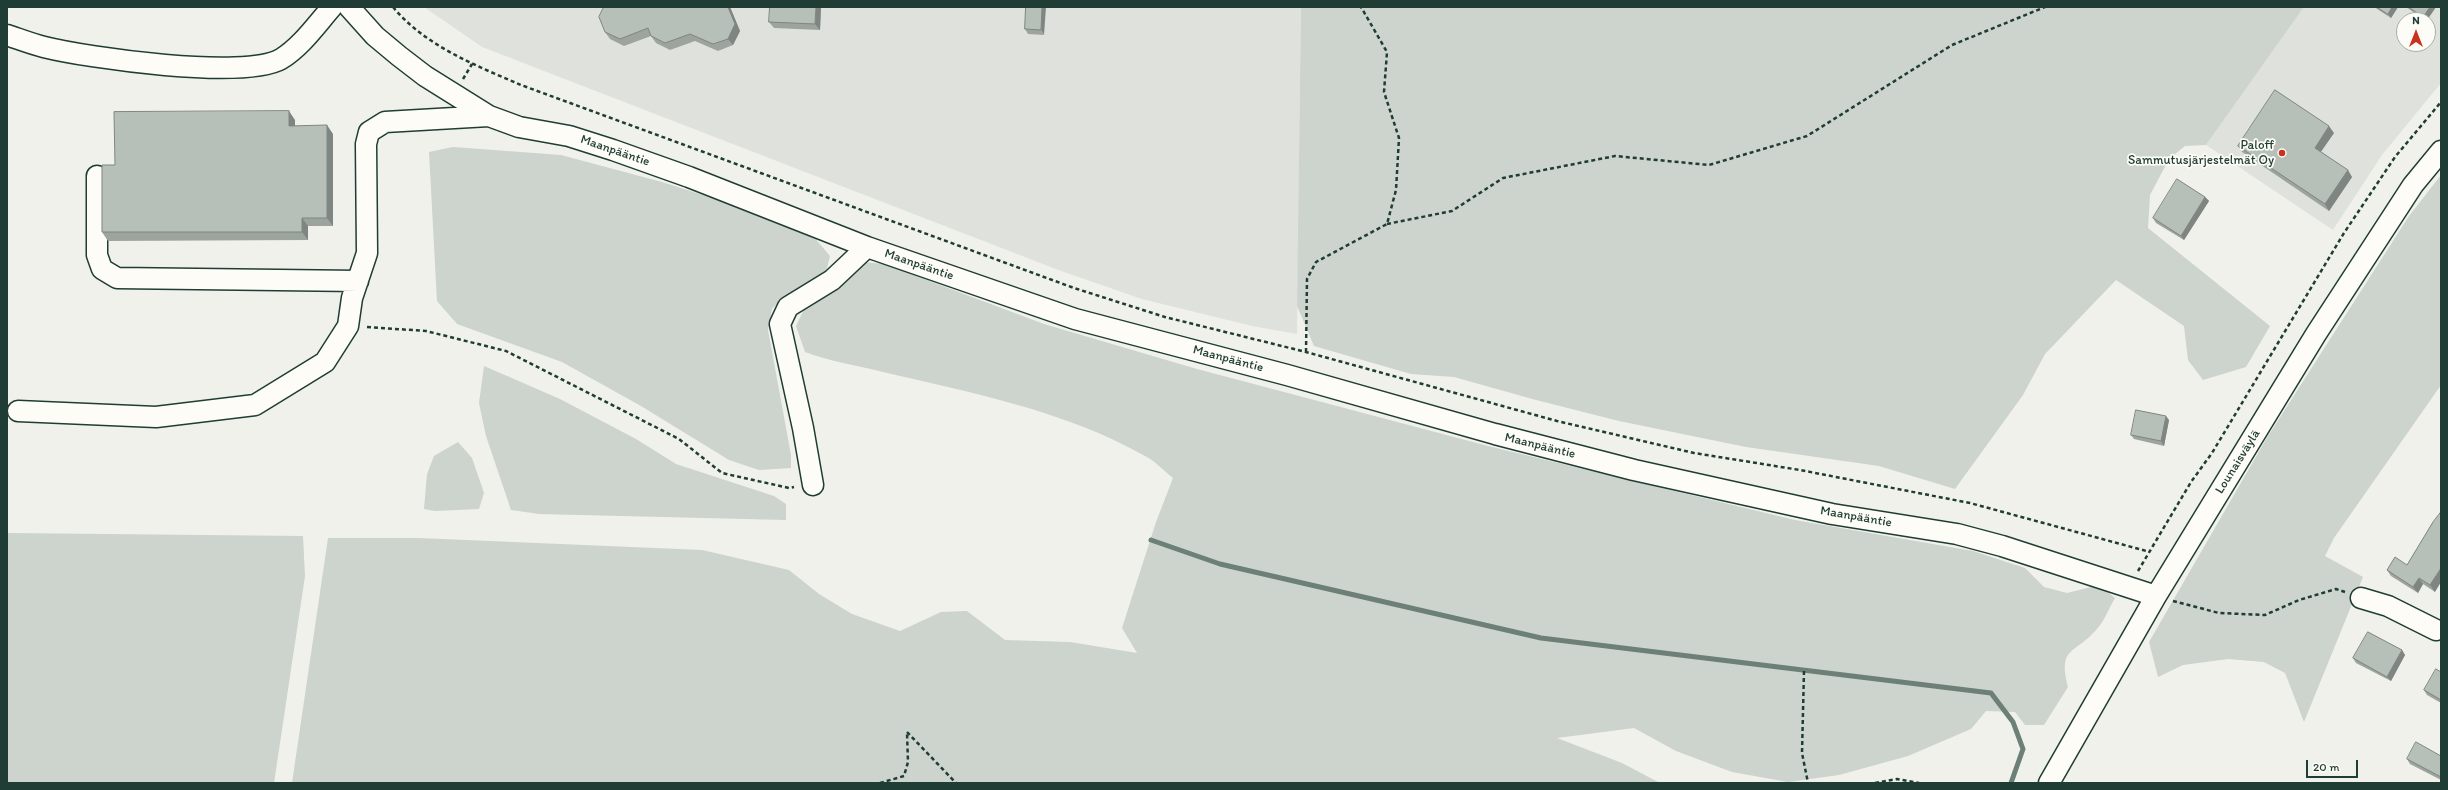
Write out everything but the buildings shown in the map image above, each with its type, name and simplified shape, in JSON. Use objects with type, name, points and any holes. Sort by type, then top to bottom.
[{"type":"street","points":[[7,35],[44,47],[99,57],[179,66],[261,66],[281,58],[300,42],[332,7]]},
{"type":"street","name":"Maanpääntie","points":[[349,7],[375,36],[399,56],[430,79],[489,116],[519,127],[570,136],[613,150],[689,177],[867,247],[1075,319],[1288,375],[1495,434],[1634,470],[1832,514],[1957,534],[2002,546],[2156,596]]},
{"type":"street","points":[[18,411],[156,417],[255,405],[325,362],[348,326],[352,298],[367,253],[366,144],[369,132],[385,122],[489,116]]},
{"type":"street","name":"Lounaisväylä","points":[[2050,783],[2156,596],[2316,334],[2413,185],[2441,151]]},
{"type":"street","points":[[97,176],[97,255],[102,269],[117,278],[358,280]]},
{"type":"street","points":[[813,485],[803,428],[780,324],[788,308],[832,280],[867,247]]},
{"type":"street","points":[[2361,598],[2388,606],[2439,628]]},
{"type":"path","points":[[393,7],[426,36],[472,64],[522,86],[1074,288],[1165,317],[1306,352],[1557,421],[1694,453],[1800,470],[1970,503],[2150,552]]},
{"type":"path","points":[[1361,7],[1387,52],[1384,92],[1399,138],[1396,190],[1387,224]]},
{"type":"path","points":[[1306,352],[1307,279],[1316,262],[1387,224],[1452,211],[1503,178],[1615,156],[1709,165],[1807,136],[1952,44],[2045,7]]},
{"type":"path","points":[[2127,586],[2150,552],[2344,233],[2395,157],[2441,102]]},
{"type":"path","points":[[348,326],[426,331],[506,351],[679,439],[722,473],[789,488],[813,485]]},
{"type":"path","points":[[2156,596],[2219,613],[2265,615],[2298,600],[2336,589],[2361,598]]},
{"type":"path","points":[[1804,671],[1802,754],[1808,783]]},
{"type":"path","points":[[880,783],[904,776],[908,762],[906,743],[908,732],[956,783]]},
{"type":"path","points":[[1875,783],[1897,779],[1919,783]]},
{"type":"shaded area","points":[[424,7],[1301,7],[1297,334],[1252,326],[1142,299],[1061,271],[482,47]]},
{"type":"shaded area","points":[[1301,7],[2304,7],[2206,145],[2185,146],[2169,159],[2150,195],[2148,228],[2270,326],[2246,367],[2203,380],[2188,360],[2184,326],[2116,280],[2045,354],[2023,395],[1955,489],[1879,466],[1746,447],[1619,421],[1454,377],[1411,374],[1314,346],[1297,306]]},
{"type":"shaded area","points":[[2304,7],[2441,7],[2441,83],[2382,155],[2333,230],[2206,145]]},
{"type":"shaded area","points":[[453,147],[561,155],[662,182],[763,214],[813,236],[830,256],[826,272],[783,297],[772,309],[768,330],[791,455],[791,468],[759,470],[729,460],[641,406],[562,362],[457,324],[437,301],[429,152]]},
{"type":"shaded area","points":[[2441,175],[2441,385],[2334,538],[2325,556],[2363,577],[2304,722],[2285,673],[2264,662],[2228,659],[2183,665],[2158,677],[2149,642],[2268,436],[2409,216]]},
{"type":"shaded area","points":[[863,262],[884,264],[1044,324],[1197,369],[1488,446],[1795,520],[1973,551],[2025,568],[2044,587],[2067,593],[2099,585],[2115,598],[2099,627],[2070,652],[2065,664],[2065,674],[2068,687],[2044,725],[2025,725],[2015,712],[1986,711],[1971,729],[1908,756],[1839,775],[1788,782],[1732,772],[1676,751],[1634,728],[1557,738],[1622,763],[1660,783],[292,783],[328,538],[419,538],[702,550],[789,570],[819,594],[852,614],[900,631],[941,612],[967,611],[1005,640],[1070,642],[1137,653],[1122,628],[1156,522],[1173,478],[1149,458],[1114,440],[1049,414],[981,395],[805,352],[796,326],[805,307]]},
{"type":"shaded area","points":[[484,366],[560,399],[636,439],[676,464],[774,496],[786,504],[786,520],[539,514],[511,510],[486,436],[479,403]]},
{"type":"shaded area","points":[[458,442],[472,458],[484,493],[479,509],[435,511],[424,509],[427,474],[434,456]]},
{"type":"shaded area","points":[[7,533],[303,536],[305,576],[274,783],[7,783]]},
{"type":"waterway","points":[[1151,540],[1220,564],[1541,638],[1991,693],[2013,722],[2023,749],[2011,783]]},
{"type":"place","name":"Paloff Sammutusjärjestelmät Oy","points":[[2282,153]]}]
